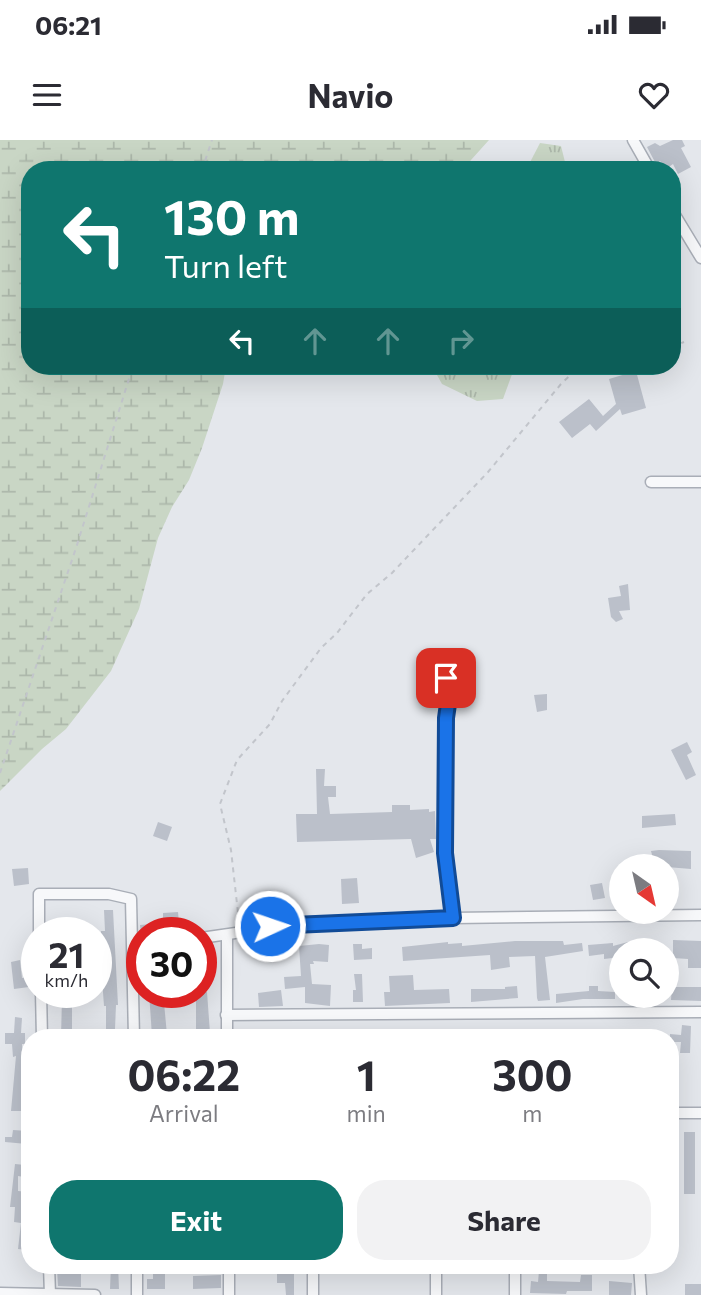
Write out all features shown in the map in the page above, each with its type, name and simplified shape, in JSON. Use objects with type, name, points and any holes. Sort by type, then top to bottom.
[{"type":"street","points":[[633,140],[645,161]]},
{"type":"street","points":[[681,225],[701,258]]},
{"type":"street","points":[[652,482],[701,482]]},
{"type":"street","points":[[446,678],[449,697],[446,718],[445,853],[453,918]]},
{"type":"street","points":[[39,917],[39,894],[129,897],[133,917]]},
{"type":"street","points":[[217,936],[290,925],[453,918],[701,915]]},
{"type":"street","points":[[227,935],[227,1029]]},
{"type":"street","points":[[41,1008],[42,1029]]},
{"type":"street","points":[[134,1029],[135,1008]]},
{"type":"street","points":[[226,1015],[701,1012]]},
{"type":"street","points":[[679,1113],[701,1113]]},
{"type":"street","points":[[49,1274],[50,1295]]},
{"type":"street","points":[[137,1274],[137,1295]]},
{"type":"street","points":[[229,1274],[229,1295]]},
{"type":"street","points":[[313,1274],[313,1295]]},
{"type":"street","points":[[436,1274],[436,1295]]},
{"type":"street","points":[[515,1274],[515,1295]]},
{"type":"street","points":[[639,1274],[640,1295]]},
{"type":"street","points":[[0,1293],[95,1295]]},
{"type":"path","points":[[205,161],[212,140]]},
{"type":"path","points":[[0,773],[131,375]]},
{"type":"path","points":[[240,931],[231,850],[220,804],[237,760],[270,724],[282,701],[321,648],[337,633],[367,594],[392,573],[488,472],[570,375]]},
{"type":"green space","points":[[0,140],[489,140],[470,161],[21,161],[21,375],[224,375],[202,448],[189,480],[172,507],[158,538],[139,609],[111,671],[66,729],[0,791]]},
{"type":"green space","points":[[540,143],[561,146],[565,161],[531,161]]},
{"type":"green space","points":[[437,375],[512,375],[503,399],[477,401],[442,384]]},
{"type":"building","points":[[673,140],[682,140],[685,146],[681,148],[691,167],[681,172],[681,161],[654,161],[647,147],[655,143],[660,146]]},
{"type":"building","points":[[637,375],[646,408],[622,415],[620,409],[596,431],[590,424],[572,438],[559,422],[589,399],[603,416],[616,404],[609,379]]},
{"type":"building","points":[[628,584],[630,610],[619,611],[623,619],[616,622],[611,617],[608,598],[621,596],[619,586]]},
{"type":"building","points":[[547,694],[547,710],[537,712],[534,695]]},
{"type":"building","points":[[687,742],[692,752],[687,755],[696,775],[686,780],[671,750]]},
{"type":"building","points":[[316,769],[325,769],[324,786],[336,786],[336,797],[328,797],[330,814],[392,812],[392,805],[410,805],[410,810],[435,811],[436,839],[430,839],[434,852],[416,858],[411,839],[297,842],[296,814],[317,814]]},
{"type":"building","points":[[675,814],[676,825],[642,828],[642,816]]},
{"type":"building","points":[[158,822],[172,827],[167,841],[153,836]]},
{"type":"building","points":[[651,851],[691,851],[691,869],[679,868],[679,854],[652,854]]},
{"type":"building","points":[[28,868],[29,884],[14,886],[12,869]]},
{"type":"building","points":[[357,878],[359,903],[342,904],[341,879]]},
{"type":"building","points":[[602,883],[605,898],[593,900],[590,885]]},
{"type":"building","points":[[104,910],[113,910],[118,1005],[115,1029],[106,1029],[106,1008],[112,1008],[112,917],[104,917]]},
{"type":"building","points":[[178,912],[178,917],[163,917],[163,913]]},
{"type":"building","points":[[679,940],[701,941],[701,968],[688,968],[688,959],[679,958]]},
{"type":"building","points":[[515,941],[563,941],[564,945],[582,943],[583,951],[545,957],[550,1000],[538,1001],[535,956],[509,957],[510,967],[491,970],[490,955],[403,961],[402,947],[448,942],[462,943],[462,946]]},
{"type":"building","points":[[609,943],[609,958],[604,959],[604,954],[589,956],[588,945]]},
{"type":"building","points":[[353,944],[362,944],[362,949],[372,948],[372,959],[354,960]]},
{"type":"building","points":[[329,945],[328,962],[313,961],[314,964],[310,964],[312,984],[331,985],[330,1006],[305,1003],[305,987],[285,989],[284,977],[301,976],[299,946]]},
{"type":"building","points":[[20,960],[21,988],[14,989],[11,962]]},
{"type":"building","points":[[354,974],[362,974],[363,1002],[353,1002],[353,990],[356,990]]},
{"type":"building","points":[[413,975],[414,990],[449,989],[450,1003],[385,1006],[384,992],[390,992],[389,976]]},
{"type":"building","points":[[517,986],[518,998],[471,1002],[471,989],[505,989]]},
{"type":"building","points":[[589,986],[598,986],[598,991],[609,992],[609,999],[556,1003],[556,994],[589,991]]},
{"type":"building","points":[[679,987],[701,987],[701,1001],[679,1000]]},
{"type":"building","points":[[281,990],[283,1006],[259,1007],[258,993]]},
{"type":"building","points":[[62,1008],[72,1008],[72,1029],[61,1029]]},
{"type":"building","points":[[150,1008],[164,1008],[166,1029],[152,1029]]},
{"type":"building","points":[[196,1008],[208,1008],[210,1029],[196,1029]]},
{"type":"building","points":[[15,1017],[22,1018],[21,1111],[11,1111],[16,1056],[13,1057],[12,1044],[5,1044],[5,1033],[14,1033]]},
{"type":"building","points":[[682,1025],[691,1026],[690,1053],[680,1053]]},
{"type":"building","points":[[13,1130],[21,1131],[21,1143],[5,1142],[5,1137],[12,1137]]},
{"type":"building","points":[[684,1132],[695,1132],[695,1194],[684,1194]]},
{"type":"building","points":[[15,1164],[21,1165],[18,1191],[21,1191],[21,1223],[14,1222],[15,1207],[10,1207]]},
{"type":"building","points":[[21,1223],[21,1249],[18,1249]]},
{"type":"building","points":[[57,1274],[81,1274],[81,1287],[58,1286]]},
{"type":"building","points":[[111,1274],[118,1274],[119,1289],[110,1289]]},
{"type":"building","points":[[153,1274],[165,1274],[165,1289],[147,1289],[147,1279],[153,1279]]},
{"type":"building","points":[[277,1274],[294,1274],[294,1295],[286,1295],[285,1283],[277,1283]]},
{"type":"building","points":[[539,1274],[547,1274],[547,1281],[580,1282],[581,1275],[592,1275],[592,1291],[567,1291],[566,1294],[530,1293],[531,1281],[538,1282]]},
{"type":"building","points":[[221,1275],[221,1288],[193,1289],[193,1276]]},
{"type":"building","points":[[609,1281],[632,1283],[631,1295],[609,1295]]},
{"type":"building","points":[[685,1284],[701,1284],[701,1295],[685,1295]]},
{"type":"route","points":[[270,926],[453,918],[445,853],[446,718],[449,697],[446,678]]}]
